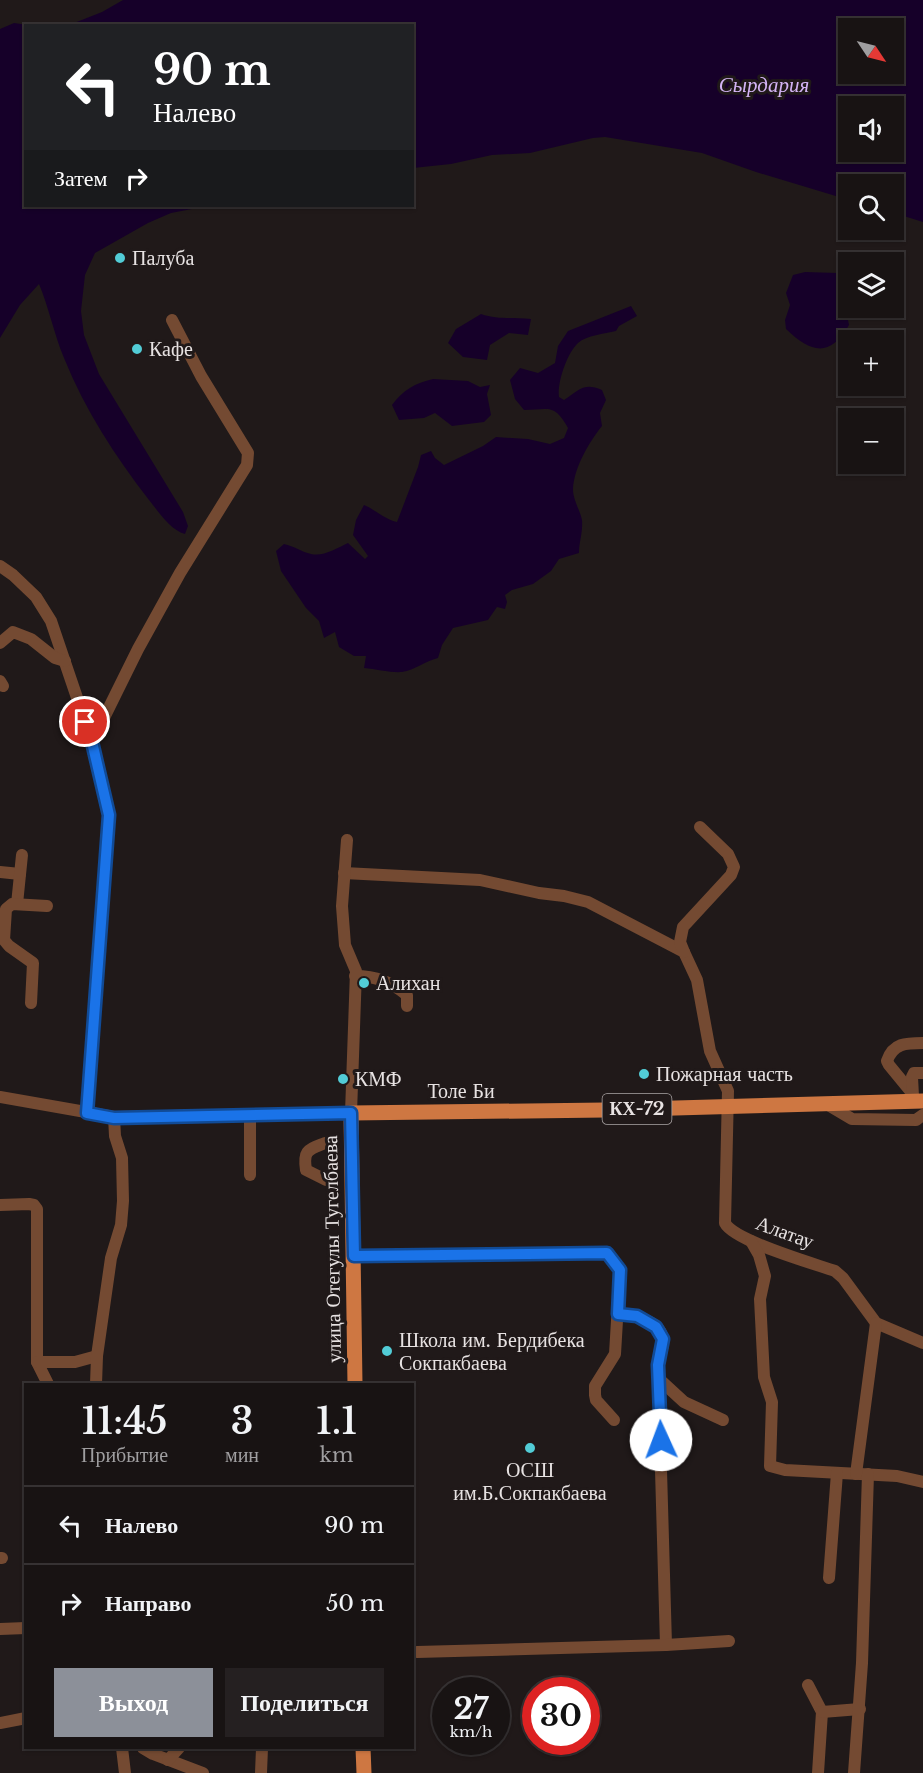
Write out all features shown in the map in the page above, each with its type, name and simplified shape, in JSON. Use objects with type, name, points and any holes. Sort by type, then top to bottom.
[{"type":"main road","name":"Толе Би","points":[[351,1113],[729,1107],[916,1099]]},
{"type":"main road","name":"улица Отегулы Тугелбаева","points":[[351,1113],[355,1383]]},
{"type":"main road","points":[[363,1749],[364,1773]]},
{"type":"street","points":[[92,742],[138,649],[175,582],[247,465],[248,453],[201,376],[172,320]]},
{"type":"street","points":[[0,566],[36,597],[45,610],[92,742],[109,815],[87,1113]]},
{"type":"street","points":[[0,626],[31,639],[55,658],[65,661]]},
{"type":"street","points":[[0,643],[13,632]]},
{"type":"street","points":[[700,827],[728,854],[734,867],[731,874],[683,927],[680,942],[697,980],[710,1051],[728,1091],[729,1107]]},
{"type":"street","points":[[347,840],[342,906],[345,945],[356,976],[351,1113]]},
{"type":"street","points":[[17,904],[22,855]]},
{"type":"street","points":[[0,872],[20,874]]},
{"type":"street","points":[[344,873],[480,880],[564,896],[588,902],[684,952]]},
{"type":"street","points":[[31,1004],[33,963],[4,940],[6,909],[8,906],[17,904],[47,906]]},
{"type":"street","points":[[356,976],[373,976],[388,983],[407,994],[408,1006]]},
{"type":"street","points":[[916,1099],[887,1061],[896,1046],[923,1043]]},
{"type":"street","points":[[916,1099],[912,1077],[914,1073],[923,1073]]},
{"type":"street","name":"Толе Би","points":[[0,1097],[114,1118],[351,1113]]},
{"type":"street","points":[[825,1103],[852,1119],[916,1120],[923,1115]]},
{"type":"street","name":"Алатау","points":[[729,1107],[725,1223],[733,1233],[835,1270],[876,1323]]},
{"type":"street","points":[[250,1116],[250,1175]]},
{"type":"street","points":[[96,1383],[97,1356],[111,1258],[121,1225],[123,1202],[122,1158],[115,1136],[114,1118]]},
{"type":"street","points":[[325,1143],[309,1150],[305,1157],[306,1170],[326,1180]]},
{"type":"street","points":[[0,1205],[29,1204],[34,1205],[37,1209],[38,1362],[48,1383]]},
{"type":"street","points":[[752,1241],[765,1276],[760,1299],[764,1377],[772,1402],[770,1466],[785,1470],[897,1476],[923,1482]]},
{"type":"street","points":[[354,1256],[607,1253],[620,1270],[615,1354],[595,1389],[596,1400],[614,1420]]},
{"type":"street","points":[[618,1314],[637,1316],[659,1330],[663,1343],[658,1365],[666,1645]]},
{"type":"street","points":[[854,1773],[860,1708],[862,1474],[876,1323],[923,1343]]},
{"type":"street","points":[[38,1362],[75,1362],[97,1356]]},
{"type":"street","points":[[659,1379],[684,1402],[723,1420]]},
{"type":"street","points":[[829,1578],[837,1473]]},
{"type":"street","points":[[0,1629],[24,1629]]},
{"type":"street","points":[[417,1652],[729,1641]]},
{"type":"street","points":[[808,1685],[822,1713],[818,1773]]},
{"type":"street","points":[[822,1713],[860,1708]]},
{"type":"street","points":[[0,1723],[24,1719]]},
{"type":"street","points":[[122,1749],[125,1773]]},
{"type":"street","points":[[146,1749],[203,1773]]},
{"type":"street","points":[[168,1760],[178,1749]]},
{"type":"street","points":[[261,1749],[261,1773]]},
{"type":"water","name":"Сырдария","points":[[123,0],[923,0],[923,222],[904,216],[904,174],[838,174],[838,197],[702,153],[605,137],[530,153],[492,155],[451,164],[414,168],[414,24],[72,24],[102,12]]},
{"type":"water","points":[[14,23],[24,24],[24,207],[198,207],[171,213],[148,223],[95,253],[85,275],[81,311],[84,335],[99,374],[183,512],[188,526],[185,534],[169,524],[156,509],[124,467],[91,414],[64,358],[39,284],[20,305],[0,338],[0,29]]},
{"type":"water","points":[[805,272],[838,273],[836,296],[838,298],[838,318],[848,318],[849,325],[846,330],[838,330],[838,340],[835,343],[827,347],[812,347],[786,329],[785,320],[790,305],[786,293],[793,275]]},
{"type":"water","points":[[631,306],[637,316],[619,326],[616,331],[591,336],[578,343],[561,376],[559,397],[564,400],[582,388],[591,387],[602,390],[606,400],[600,413],[602,426],[583,456],[574,481],[573,493],[582,520],[579,553],[559,559],[551,571],[533,584],[512,590],[505,595],[507,602],[505,609],[497,607],[488,620],[453,628],[442,645],[438,658],[407,671],[393,672],[364,668],[366,656],[354,656],[339,647],[335,632],[324,638],[319,621],[306,608],[281,571],[276,551],[284,544],[316,555],[330,552],[348,543],[365,559],[368,556],[353,535],[356,520],[364,505],[397,522],[421,455],[431,451],[435,458],[444,465],[496,437],[528,439],[550,444],[564,438],[568,428],[559,415],[555,411],[545,409],[524,410],[515,399],[510,380],[520,368],[538,373],[555,363],[558,346],[568,331]]},
{"type":"water","points":[[481,314],[500,318],[531,319],[528,335],[509,333],[490,345],[487,360],[463,357],[448,343],[456,329]]},
{"type":"water","points":[[433,379],[468,381],[480,387],[490,385],[487,394],[491,415],[484,422],[452,426],[435,413],[424,418],[399,420],[392,405],[396,400],[410,388]]},
{"type":"place","name":"Палуба","points":[[120,258]]},
{"type":"place","name":"Кафе","points":[[137,349]]},
{"type":"place","name":"Алихан","points":[[364,983]]},
{"type":"place","name":"Пожарная часть","points":[[644,1074]]},
{"type":"place","name":"КМФ","points":[[343,1079]]},
{"type":"place","name":"Школа им. Бердибека Сокпакбаева","points":[[387,1351]]},
{"type":"place","name":"ОСШ им.Б.Сокпакбаева","points":[[530,1448]]},
{"type":"route","points":[[85,722],[109,815],[87,1113],[114,1118],[351,1113],[354,1256],[607,1253],[620,1270],[618,1314],[637,1316],[656,1327],[663,1339],[658,1365],[661,1440]]}]
